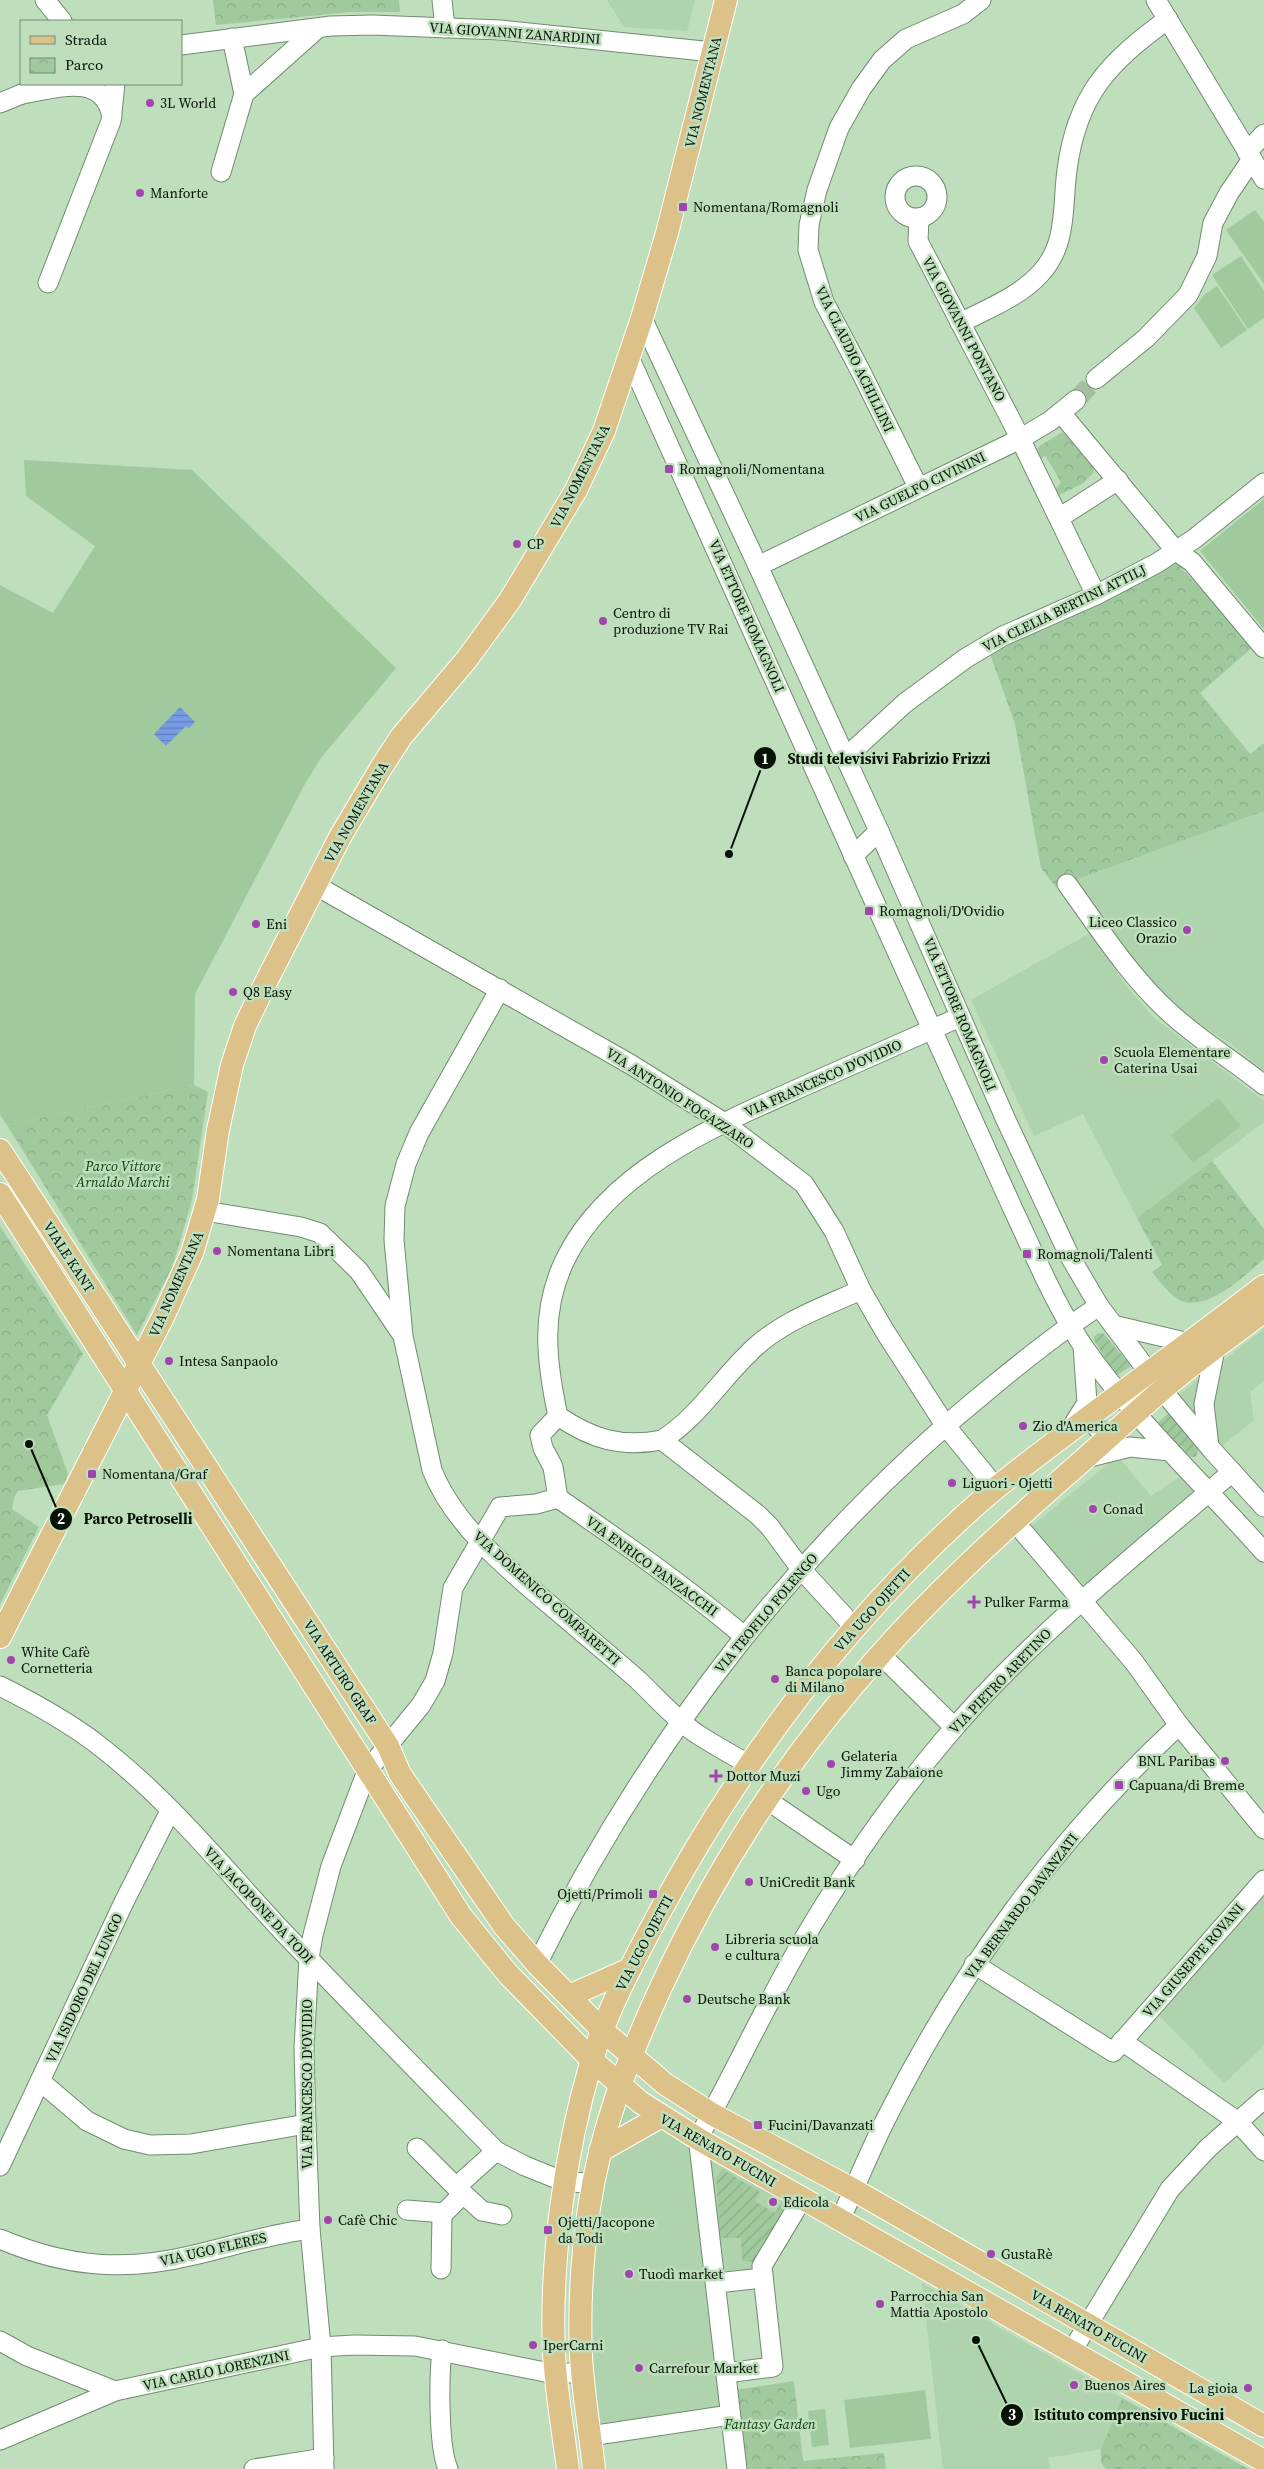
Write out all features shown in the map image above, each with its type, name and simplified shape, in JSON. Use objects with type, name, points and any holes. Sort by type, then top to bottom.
[{"type":"main road","name":"VIA NOMENTANA","points":[[0,1637],[185,1270],[205,1211],[222,1111],[236,1054],[261,991],[354,813],[394,748],[493,624],[557,524],[604,431],[633,367],[642,318],[672,213],[726,0]]},
{"type":"main road","name":"VIALE KANT","points":[[0,1150],[96,1300],[139,1363]]},
{"type":"main road","name":"VIALE KANT","points":[[0,1194],[125,1391]]},
{"type":"main road","points":[[594,2469],[582,2372],[581,2316],[584,2255],[600,2150],[619,2085],[631,2056],[675,1958],[710,1890],[767,1800],[813,1737],[880,1654],[933,1598],[1014,1521],[1136,1414],[1156,1381],[1189,1343],[1264,1286]]},
{"type":"main road","points":[[1156,1381],[1215,1349],[1264,1311]]},
{"type":"main road","name":"VIA ARTURO GRAF","points":[[139,1363],[388,1746],[400,1774],[489,1906],[543,1969],[603,2031]]},
{"type":"main road","name":"VIA UGO OJETTI","points":[[592,2060],[613,2003],[674,1885],[750,1765],[854,1627],[926,1552],[996,1488],[1120,1394],[1156,1381]]},
{"type":"main road","points":[[125,1391],[465,1922],[526,1991],[592,2060],[565,2182],[554,2300],[555,2374],[568,2469]]},
{"type":"main road","points":[[570,1996],[630,1969]]},
{"type":"main road","name":"VIA RENATO FUCINI","points":[[603,2031],[665,2084],[712,2114],[854,2190],[1264,2426]]},
{"type":"main road","name":"VIA RENATO FUCINI","points":[[592,2060],[619,2085],[660,2117],[1264,2461]]},
{"type":"main road","points":[[600,2150],[660,2117]]},
{"type":"street","points":[[45,0],[61,20]]},
{"type":"street","points":[[442,0],[445,28]]},
{"type":"street","name":"VIA CLAUDIO ACHILLINI","points":[[918,487],[824,302],[808,250],[809,224],[817,190],[839,128],[861,89],[882,60],[906,39],[962,14],[981,0]]},
{"type":"street","points":[[1156,0],[1264,180]]},
{"type":"street","points":[[960,323],[1017,293],[1040,274],[1049,263],[1061,238],[1066,170],[1081,113],[1101,78],[1125,51],[1168,19]]},
{"type":"street","name":"VIA GIOVANNI ZANARDINI","points":[[182,45],[353,25],[445,28],[578,37],[713,52]]},
{"type":"street","points":[[244,94],[318,28]]},
{"type":"street","points":[[221,172],[244,94],[232,38]]},
{"type":"street","points":[[0,103],[44,85]]},
{"type":"street","points":[[48,283],[112,117],[115,85]]},
{"type":"street","points":[[22,94],[81,86],[91,88],[106,98],[112,117]]},
{"type":"street","points":[[1096,379],[1146,338],[1188,295],[1207,256],[1213,223],[1228,193],[1264,134]]},
{"type":"street","name":"VIA GIOVANNI PONTANO","points":[[919,218],[918,241],[1020,439],[1096,595]]},
{"type":"street","name":"VIA ETTORE ROMAGNOLI","points":[[642,318],[666,366],[879,831],[1006,1120],[1069,1255],[1099,1306],[1156,1381],[1209,1447],[1264,1507]]},
{"type":"street","points":[[633,367],[652,368],[666,366]]},
{"type":"street","name":"VIA ETTORE ROMAGNOLI","points":[[633,367],[1012,1207],[1070,1324],[1083,1346],[1136,1414],[1264,1552]]},
{"type":"street","name":"VIA GUELFO CIVININI","points":[[758,566],[1020,439],[1061,413],[1076,400]]},
{"type":"street","points":[[1061,413],[1176,551],[1192,562],[1264,648]]},
{"type":"street","points":[[1059,518],[1118,480]]},
{"type":"street","name":"VIA CLELIA BERTINI ATTILJ","points":[[845,758],[912,698],[977,650],[1018,629],[1096,595],[1176,551],[1194,540],[1264,483]]},
{"type":"street","points":[[795,723],[824,711]]},
{"type":"street","points":[[853,856],[879,831]]},
{"type":"street","points":[[1067,884],[1129,968],[1161,1005],[1202,1040],[1264,1085]]},
{"type":"street","name":"VIA ANTONIO FOGAZZARO","points":[[315,885],[630,1064],[723,1122],[804,1184],[827,1218],[861,1290],[884,1330],[945,1425],[996,1488]]},
{"type":"street","points":[[884,923],[914,908]]},
{"type":"street","name":"VIA DOMENICO COMPARETTI","points":[[500,989],[419,1134],[406,1164],[399,1188],[393,1224],[403,1336],[427,1452],[439,1487],[453,1510],[481,1541],[682,1722],[698,1734],[750,1765]]},
{"type":"street","name":"VIA FRANCESCO D'OVIDIO","points":[[558,1416],[550,1377],[546,1340],[556,1286],[573,1245],[605,1206],[649,1167],[672,1150],[723,1122],[960,1017]]},
{"type":"street","points":[[979,1132],[1006,1120]]},
{"type":"street","points":[[205,1211],[301,1227],[320,1233],[360,1271],[403,1336]]},
{"type":"street","points":[[558,1498],[553,1468],[543,1448],[540,1435],[558,1416],[582,1432],[606,1440],[635,1443],[662,1440],[697,1413],[744,1358],[759,1344],[811,1313],[861,1290]]},
{"type":"street","name":"VIA TEOFILO FOLENGO","points":[[543,1969],[588,1870],[625,1808],[703,1688],[744,1636],[802,1569],[871,1496],[945,1425],[1070,1324],[1099,1306]]},
{"type":"street","points":[[1113,1325],[1189,1343]]},
{"type":"street","points":[[1066,1434],[1084,1411],[1087,1403],[1083,1346]]},
{"type":"street","points":[[1184,1465],[1200,1460],[1209,1447],[1205,1396],[1215,1349]]},
{"type":"street","points":[[1089,1417],[1107,1440]]},
{"type":"street","points":[[662,1440],[770,1526],[802,1569],[854,1627]]},
{"type":"street","points":[[1085,1459],[1130,1447],[1170,1451]]},
{"type":"street","points":[[174,1467],[188,1456],[199,1454]]},
{"type":"street","name":"VIA PIETRO ARETINO","points":[[700,2140],[702,2131],[795,1955],[855,1860],[901,1794],[954,1727],[1017,1661],[1083,1600],[1232,1472]]},
{"type":"street","name":"VIA FRANCESCO D'OVIDIO","points":[[324,2464],[321,2348],[310,2229],[304,2048],[309,1958],[324,1889],[367,1771],[421,1706],[435,1681],[443,1653],[453,1588],[500,1507],[536,1504],[558,1498]]},
{"type":"street","name":"VIA ENRICO PANZACCHI","points":[[558,1498],[633,1549],[705,1603],[744,1636]]},
{"type":"street","points":[[1014,1521],[1134,1662],[1179,1725],[1264,1828]]},
{"type":"street","points":[[880,1654],[954,1727]]},
{"type":"street","name":"VIA JACOPONE DA TODI","points":[[0,1686],[46,1710],[86,1736],[120,1763],[170,1811],[350,2004],[496,2151],[525,2166],[565,2182],[594,2183]]},
{"type":"street","name":"VIA BERNARDO DAVANZATI","points":[[840,2220],[887,2117],[974,1964],[1079,1828],[1136,1766],[1179,1725]]},
{"type":"street","points":[[767,1800],[855,1860]]},
{"type":"street","name":"VIA ISIDORO DEL LUNGO","points":[[0,2166],[124,1902],[170,1811]]},
{"type":"street","name":"VIA GIUSEPPE ROVANI","points":[[1117,2046],[1264,1880]]},
{"type":"street","points":[[974,1964],[1117,2046],[1238,2121],[1264,2151]]},
{"type":"street","points":[[526,1991],[539,1990],[543,1969]]},
{"type":"street","points":[[40,2081],[92,2123],[124,2139],[150,2145],[191,2144],[306,2124]]},
{"type":"street","points":[[1072,2351],[1170,2189],[1202,2153],[1264,2099]]},
{"type":"street","points":[[700,2140],[737,2469]]},
{"type":"street","points":[[417,2148],[482,2211],[502,2215]]},
{"type":"street","points":[[441,2269],[442,2215],[460,2190],[496,2151]]},
{"type":"street","points":[[726,2373],[773,2366],[762,2278],[764,2261],[802,2199]]},
{"type":"street","points":[[407,2210],[444,2213]]},
{"type":"street","name":"VIA UGO FLERES","points":[[0,2239],[65,2261],[125,2266],[165,2262],[264,2237],[310,2229]]},
{"type":"street","points":[[717,2284],[762,2278]]},
{"type":"street","points":[[0,2341],[27,2356],[115,2391]]},
{"type":"street","name":"VIA CARLO LORENZINI","points":[[0,2440],[115,2391],[321,2348],[386,2345],[442,2350],[555,2374],[582,2372]]},
{"type":"street","points":[[442,2350],[440,2392],[443,2448],[448,2469]]},
{"type":"street","points":[[590,2436],[730,2415]]},
{"type":"street","points":[[254,2469],[324,2464]]},
{"type":"shaded area","points":[[607,0],[695,0],[687,31],[624,27]]},
{"type":"shaded area","name":"Liceo Classico Orazio","points":[[1264,811],[1264,1071],[1230,1043],[1186,1017],[1148,980],[1073,881]]},
{"type":"shaded area","name":"Scuola Elementare Caterina Usai","points":[[1090,933],[1127,987],[1154,1018],[1264,1101],[1264,1122],[1137,1218],[1083,1114],[1034,1136],[971,1000]]},
{"type":"shaded area","points":[[1264,1329],[1264,1381],[1250,1392],[1254,1420],[1217,1450],[1175,1398]]},
{"type":"shaded area","points":[[1119,1458],[1151,1496],[1181,1476],[1196,1494],[1084,1596],[1028,1529],[1114,1459]]},
{"type":"shaded area","points":[[1264,1889],[1264,2046],[1224,2083],[1155,2011]]},
{"type":"shaded area","points":[[624,2101],[798,2200],[758,2268],[723,2271],[737,2413],[592,2431],[586,2375],[597,2188]]},
{"type":"shaded area","points":[[922,2283],[1122,2398],[1101,2449],[1048,2458],[1050,2469],[943,2469]]},
{"type":"green space","points":[[213,0],[399,0],[400,12],[351,12],[216,25]]},
{"type":"green space","points":[[1255,210],[1264,222],[1264,284],[1226,230]]},
{"type":"green space","points":[[1241,256],[1264,291],[1264,318],[1248,329],[1212,275]]},
{"type":"green space","points":[[1217,286],[1247,330],[1221,348],[1194,308],[1204,295]]},
{"type":"green space","points":[[1063,432],[1093,467],[1094,472],[1082,484],[1057,495],[1055,490],[1061,482],[1045,455],[1040,460],[1034,452],[1041,445]]},
{"type":"green space","points":[[24,460],[192,470],[396,668],[321,758],[306,782],[195,994],[194,1085],[7,1125],[0,1115],[0,585],[53,613],[95,546],[26,496]]},
{"type":"green space","points":[[1264,499],[1264,629],[1200,551]]},
{"type":"green space","points":[[1175,561],[1254,646],[1200,693],[1250,754],[1264,743],[1264,811],[1056,887],[1041,868],[1015,724],[988,648]]},
{"type":"green space","name":"Parco Vittore Arnaldo Marchi","points":[[194,1085],[208,1092],[192,1200],[172,1268],[137,1335],[7,1125]]},
{"type":"green space","points":[[1218,1098],[1241,1126],[1193,1163],[1171,1135]]},
{"type":"green space","points":[[1212,1161],[1264,1229],[1264,1259],[1223,1292],[1198,1302],[1187,1302],[1176,1298],[1152,1272],[1162,1265],[1137,1218]]},
{"type":"green space","points":[[0,1226],[83,1354],[47,1415],[68,1474],[64,1484],[18,1491],[14,1498],[12,1509],[39,1527],[0,1604]]},
{"type":"green space","points":[[1098,1333],[1104,1334],[1131,1366],[1116,1376],[1094,1340]]},
{"type":"green space","points":[[1169,1413],[1198,1449],[1196,1457],[1191,1457],[1156,1424]]},
{"type":"green space","points":[[722,2169],[760,2192],[755,2201],[775,2213],[781,2203],[787,2207],[755,2262],[742,2261],[741,2238],[722,2238],[720,2236],[716,2177]]},
{"type":"green space","name":"Fantasy Garden","points":[[794,2381],[803,2461],[884,2453],[886,2469],[747,2469],[735,2390]]},
{"type":"green space","points":[[925,2390],[931,2439],[850,2448],[844,2400]]},
{"type":"green space","points":[[1122,2398],[1248,2469],[1106,2469],[1101,2462],[1101,2449]]},
{"type":"green space","points":[[825,2409],[829,2445],[812,2447],[808,2411]]},
{"type":"water","points":[[180,707],[195,722],[189,728],[186,726],[166,746],[154,734]]},
{"type":"tunnel","points":[[1076,400],[1096,379]]},
{"type":"place","name":"3L World","points":[[150,103]]},
{"type":"place","name":"Manforte","points":[[140,193]]},
{"type":"place","name":"Nomentana/Romagnoli","points":[[683,207]]},
{"type":"place","name":"Romagnoli/Nomentana","points":[[669,469]]},
{"type":"place","name":"CP","points":[[517,544]]},
{"type":"place","name":"Centro di produzione TV Rai","points":[[603,621]]},
{"type":"place","name":"Studi televisivi Fabrizio Frizzi","points":[[729,854]]},
{"type":"place","name":"Romagnoli/D'Ovidio","points":[[869,911]]},
{"type":"place","name":"Eni","points":[[256,924]]},
{"type":"place","name":"Liceo Classico Orazio","points":[[1187,930]]},
{"type":"place","name":"Q8 Easy","points":[[233,992]]},
{"type":"place","name":"Scuola Elementare Caterina Usai","points":[[1104,1060]]},
{"type":"place","name":"Nomentana Libri","points":[[217,1251]]},
{"type":"place","name":"Romagnoli/Talenti","points":[[1027,1254]]},
{"type":"place","name":"Intesa Sanpaolo","points":[[169,1361]]},
{"type":"place","name":"Zio d'America","points":[[1023,1426]]},
{"type":"place","name":"Parco Petroselli","points":[[29,1444]]},
{"type":"place","name":"Nomentana/Graf","points":[[92,1474]]},
{"type":"place","name":"Liguori - Ojetti","points":[[952,1483]]},
{"type":"place","name":"Conad","points":[[1093,1509]]},
{"type":"place","name":"Pulker Farma","points":[[974,1602]]},
{"type":"place","name":"White Cafè Cornetteria","points":[[11,1660]]},
{"type":"place","name":"Banca popolare di Milano","points":[[775,1679]]},
{"type":"place","name":"BNL Paribas","points":[[1225,1761]]},
{"type":"place","name":"Gelateria Jimmy Zabaione","points":[[831,1764]]},
{"type":"place","name":"Dottor Muzi","points":[[716,1776]]},
{"type":"place","name":"Capuana/di Breme","points":[[1119,1785]]},
{"type":"place","name":"Ugo","points":[[806,1791]]},
{"type":"place","name":"UniCredit Bank","points":[[749,1882]]},
{"type":"place","name":"Ojetti/Primoli","points":[[653,1894]]},
{"type":"place","name":"Libreria scuola e cultura","points":[[715,1947]]},
{"type":"place","name":"Deutsche Bank","points":[[687,1999]]},
{"type":"place","name":"Fucini/Davanzati","points":[[758,2125]]},
{"type":"place","name":"Edicola","points":[[773,2202]]},
{"type":"place","name":"Cafè Chic","points":[[328,2220]]},
{"type":"place","name":"Ojetti/Jacopone da Todi","points":[[548,2230]]},
{"type":"place","name":"GustaRè","points":[[991,2254]]},
{"type":"place","name":"Tuodì market","points":[[629,2274]]},
{"type":"place","name":"Parrocchia San Mattia Apostolo","points":[[880,2304]]},
{"type":"place","name":"Istituto comprensivo Fucini","points":[[976,2340]]},
{"type":"place","name":"IperCarni","points":[[533,2345]]},
{"type":"place","name":"Carrefour Market","points":[[639,2368]]},
{"type":"place","name":"Buenos Aires","points":[[1074,2385]]},
{"type":"place","name":"La gioia","points":[[1248,2388]]}]
